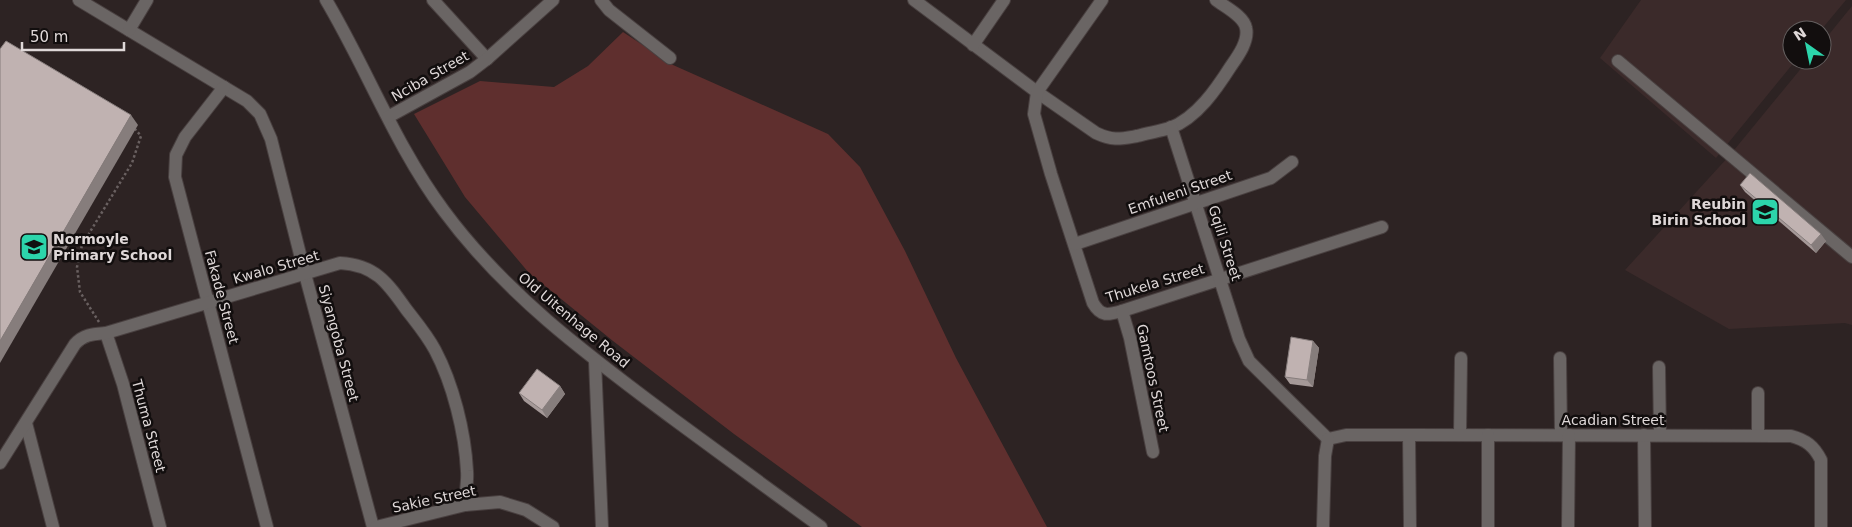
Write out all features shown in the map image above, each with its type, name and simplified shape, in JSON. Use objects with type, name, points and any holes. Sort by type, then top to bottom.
[{"type":"street","name":"Siyangoba Street","points":[[79,0],[247,101],[260,114],[271,139],[305,274],[374,527]]},
{"type":"street","points":[[129,30],[147,0]]},
{"type":"street","name":"Old Uitenhage Road","points":[[326,0],[348,37],[418,173],[444,211],[476,251],[505,282],[536,312],[596,362],[821,527]]},
{"type":"street","points":[[434,0],[488,59]]},
{"type":"street","name":"Nciba Street","points":[[388,116],[470,72],[488,59],[553,0]]},
{"type":"street","points":[[601,0],[609,10],[670,58]]},
{"type":"street","points":[[914,0],[1037,92],[1107,138],[1117,139],[1171,127],[1183,121],[1219,85],[1246,41],[1246,28],[1241,19],[1216,0]]},
{"type":"street","points":[[973,45],[1004,0]]},
{"type":"street","points":[[1037,92],[1102,0]]},
{"type":"street","points":[[1618,61],[1852,258]]},
{"type":"street","name":"Fakade Street","points":[[224,87],[185,137],[176,155],[175,177],[267,527]]},
{"type":"street","name":"Thukela Street","points":[[1037,92],[1034,114],[1037,128],[1093,303],[1102,314],[1122,311],[1382,227]]},
{"type":"street","name":"Gqili Street","points":[[1171,127],[1239,339],[1249,361],[1328,439]]},
{"type":"street","name":"Emfuleni Street","points":[[1075,244],[1271,178],[1292,162]]},
{"type":"street","name":"Kwalo Street","points":[[0,464],[75,344],[80,339],[89,335],[106,333],[340,263],[357,264],[371,270],[394,293],[435,350],[451,387],[463,441],[467,472],[465,505]]},
{"type":"street","name":"Gamtoos Street","points":[[1122,311],[1130,338],[1153,452]]},
{"type":"street","name":"Thuma Street","points":[[106,333],[123,384],[160,527]]},
{"type":"street","points":[[1460,435],[1461,358]]},
{"type":"street","points":[[1560,358],[1568,527]]},
{"type":"street","points":[[596,362],[602,527]]},
{"type":"street","points":[[1659,367],[1660,435]]},
{"type":"street","points":[[1758,393],[1758,436]]},
{"type":"street","points":[[26,423],[53,527]]},
{"type":"street","name":"Acadian Street","points":[[1328,439],[1346,435],[1791,436],[1803,439],[1816,451],[1821,460],[1821,527]]},
{"type":"street","points":[[1409,435],[1410,527]]},
{"type":"street","points":[[1488,435],[1488,527]]},
{"type":"street","points":[[1644,435],[1645,527]]},
{"type":"street","points":[[1323,527],[1325,456],[1328,439]]},
{"type":"street","name":"Sakie Street","points":[[374,527],[465,505],[500,502],[526,510],[553,527]]},
{"type":"path","points":[[106,333],[80,292],[76,267],[82,245],[132,163],[141,136],[135,129]]},
{"type":"shaded area","points":[[1641,0],[1846,0],[1829,20],[1782,20],[1782,70],[1788,70],[1716,158],[1600,58]]},
{"type":"shaded area","name":"Reubin Birin School","points":[[1852,6],[1852,325],[1845,323],[1729,329],[1625,270],[1730,155],[1800,70],[1832,70],[1832,31]]},
{"type":"shaded area","points":[[623,32],[673,65],[828,134],[860,167],[905,251],[956,358],[1047,527],[862,527],[734,434],[613,341],[529,273],[465,197],[414,114],[480,81],[554,87],[588,66]]},
{"type":"building","name":"Normoyle Primary School","points":[[6,41],[131,115],[0,341],[0,49]]},
{"type":"building","points":[[1750,173],[1821,234],[1811,245],[1740,185]]},
{"type":"building","points":[[1291,337],[1313,341],[1307,380],[1285,377]]},
{"type":"building","points":[[537,369],[560,386],[542,410],[519,393]]},
{"type":"place","name":"Reubin Birin School","points":[[1765,212]]},
{"type":"place","name":"Normoyle Primary School","points":[[34,247]]}]
